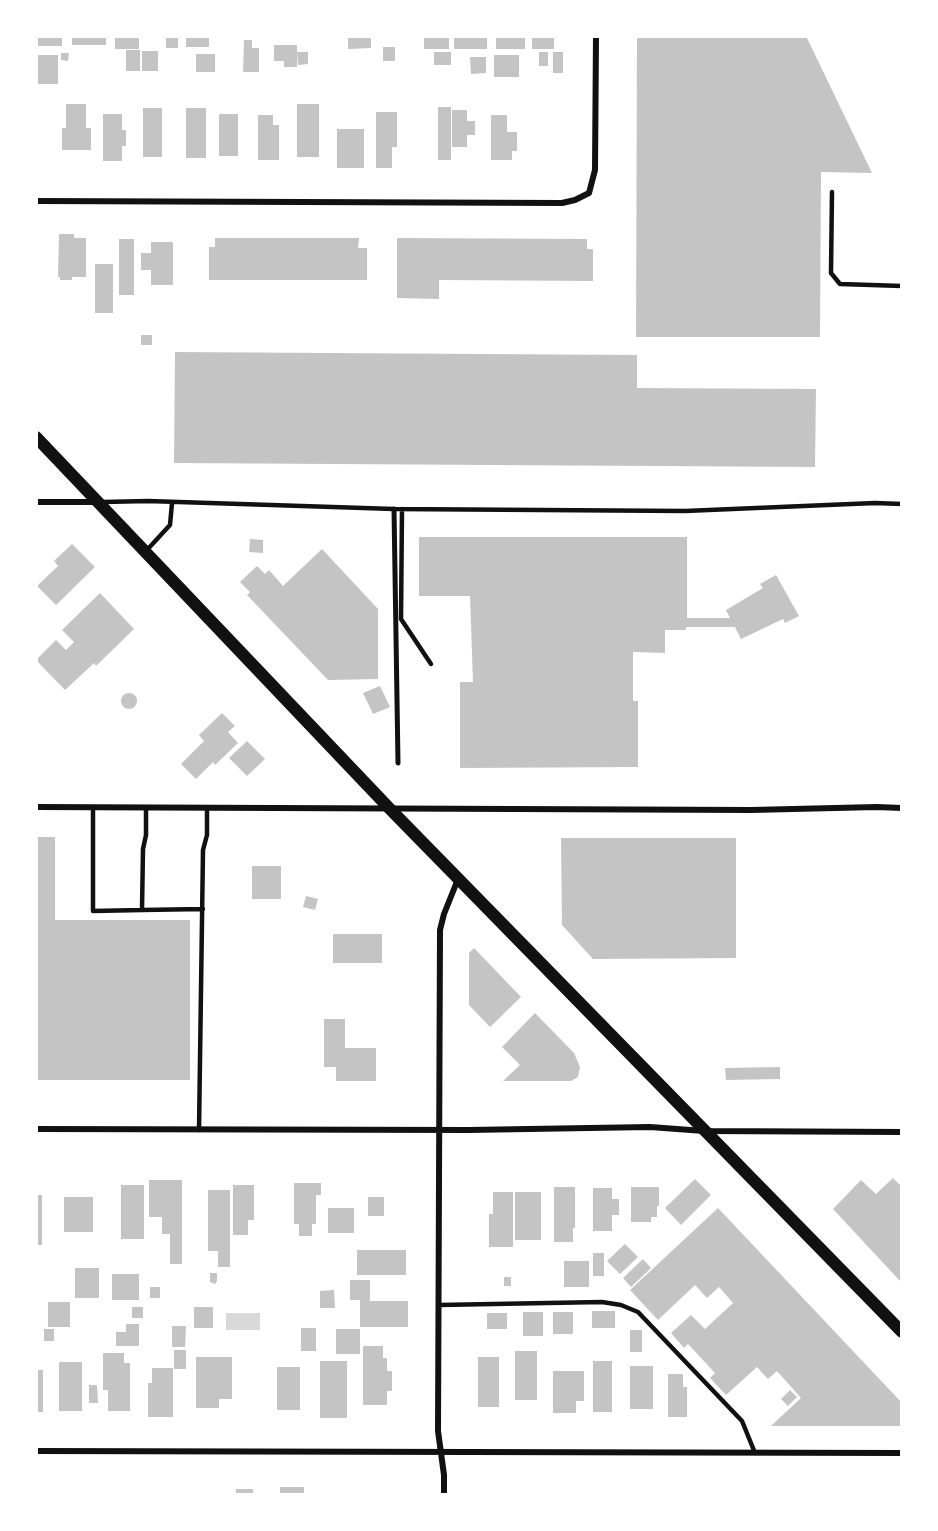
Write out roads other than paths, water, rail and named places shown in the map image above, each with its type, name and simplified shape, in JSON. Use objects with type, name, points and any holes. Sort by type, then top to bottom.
[{"type":"main road","points":[[36,437],[390,809],[902,1332]]},
{"type":"street","points":[[36,201],[562,203],[575,201],[589,194],[595,170],[596,36]]},
{"type":"street","points":[[36,502],[97,502]]},
{"type":"street","points":[[394,509],[398,763]]},
{"type":"street","points":[[36,807],[751,810],[902,808]]},
{"type":"street","points":[[444,1495],[444,1475],[438,1431],[440,930],[458,879]]},
{"type":"street","points":[[36,1129],[438,1130],[650,1127],[704,1131],[902,1132]]},
{"type":"street","points":[[36,1451],[902,1453]]},
{"type":"lane","points":[[832,192],[831,273],[840,284],[902,286]]},
{"type":"lane","points":[[97,502],[394,509],[685,511],[875,503],[902,504]]},
{"type":"lane","points":[[144,552],[170,525],[172,503]]},
{"type":"lane","points":[[402,509],[401,619],[430,664]]},
{"type":"lane","points":[[93,807],[93,911],[203,909]]},
{"type":"lane","points":[[142,910],[146,807]]},
{"type":"lane","points":[[199,1130],[203,850],[207,835],[207,808]]},
{"type":"lane","points":[[439,1305],[602,1302],[621,1305],[638,1312],[742,1421],[755,1453]]}]
